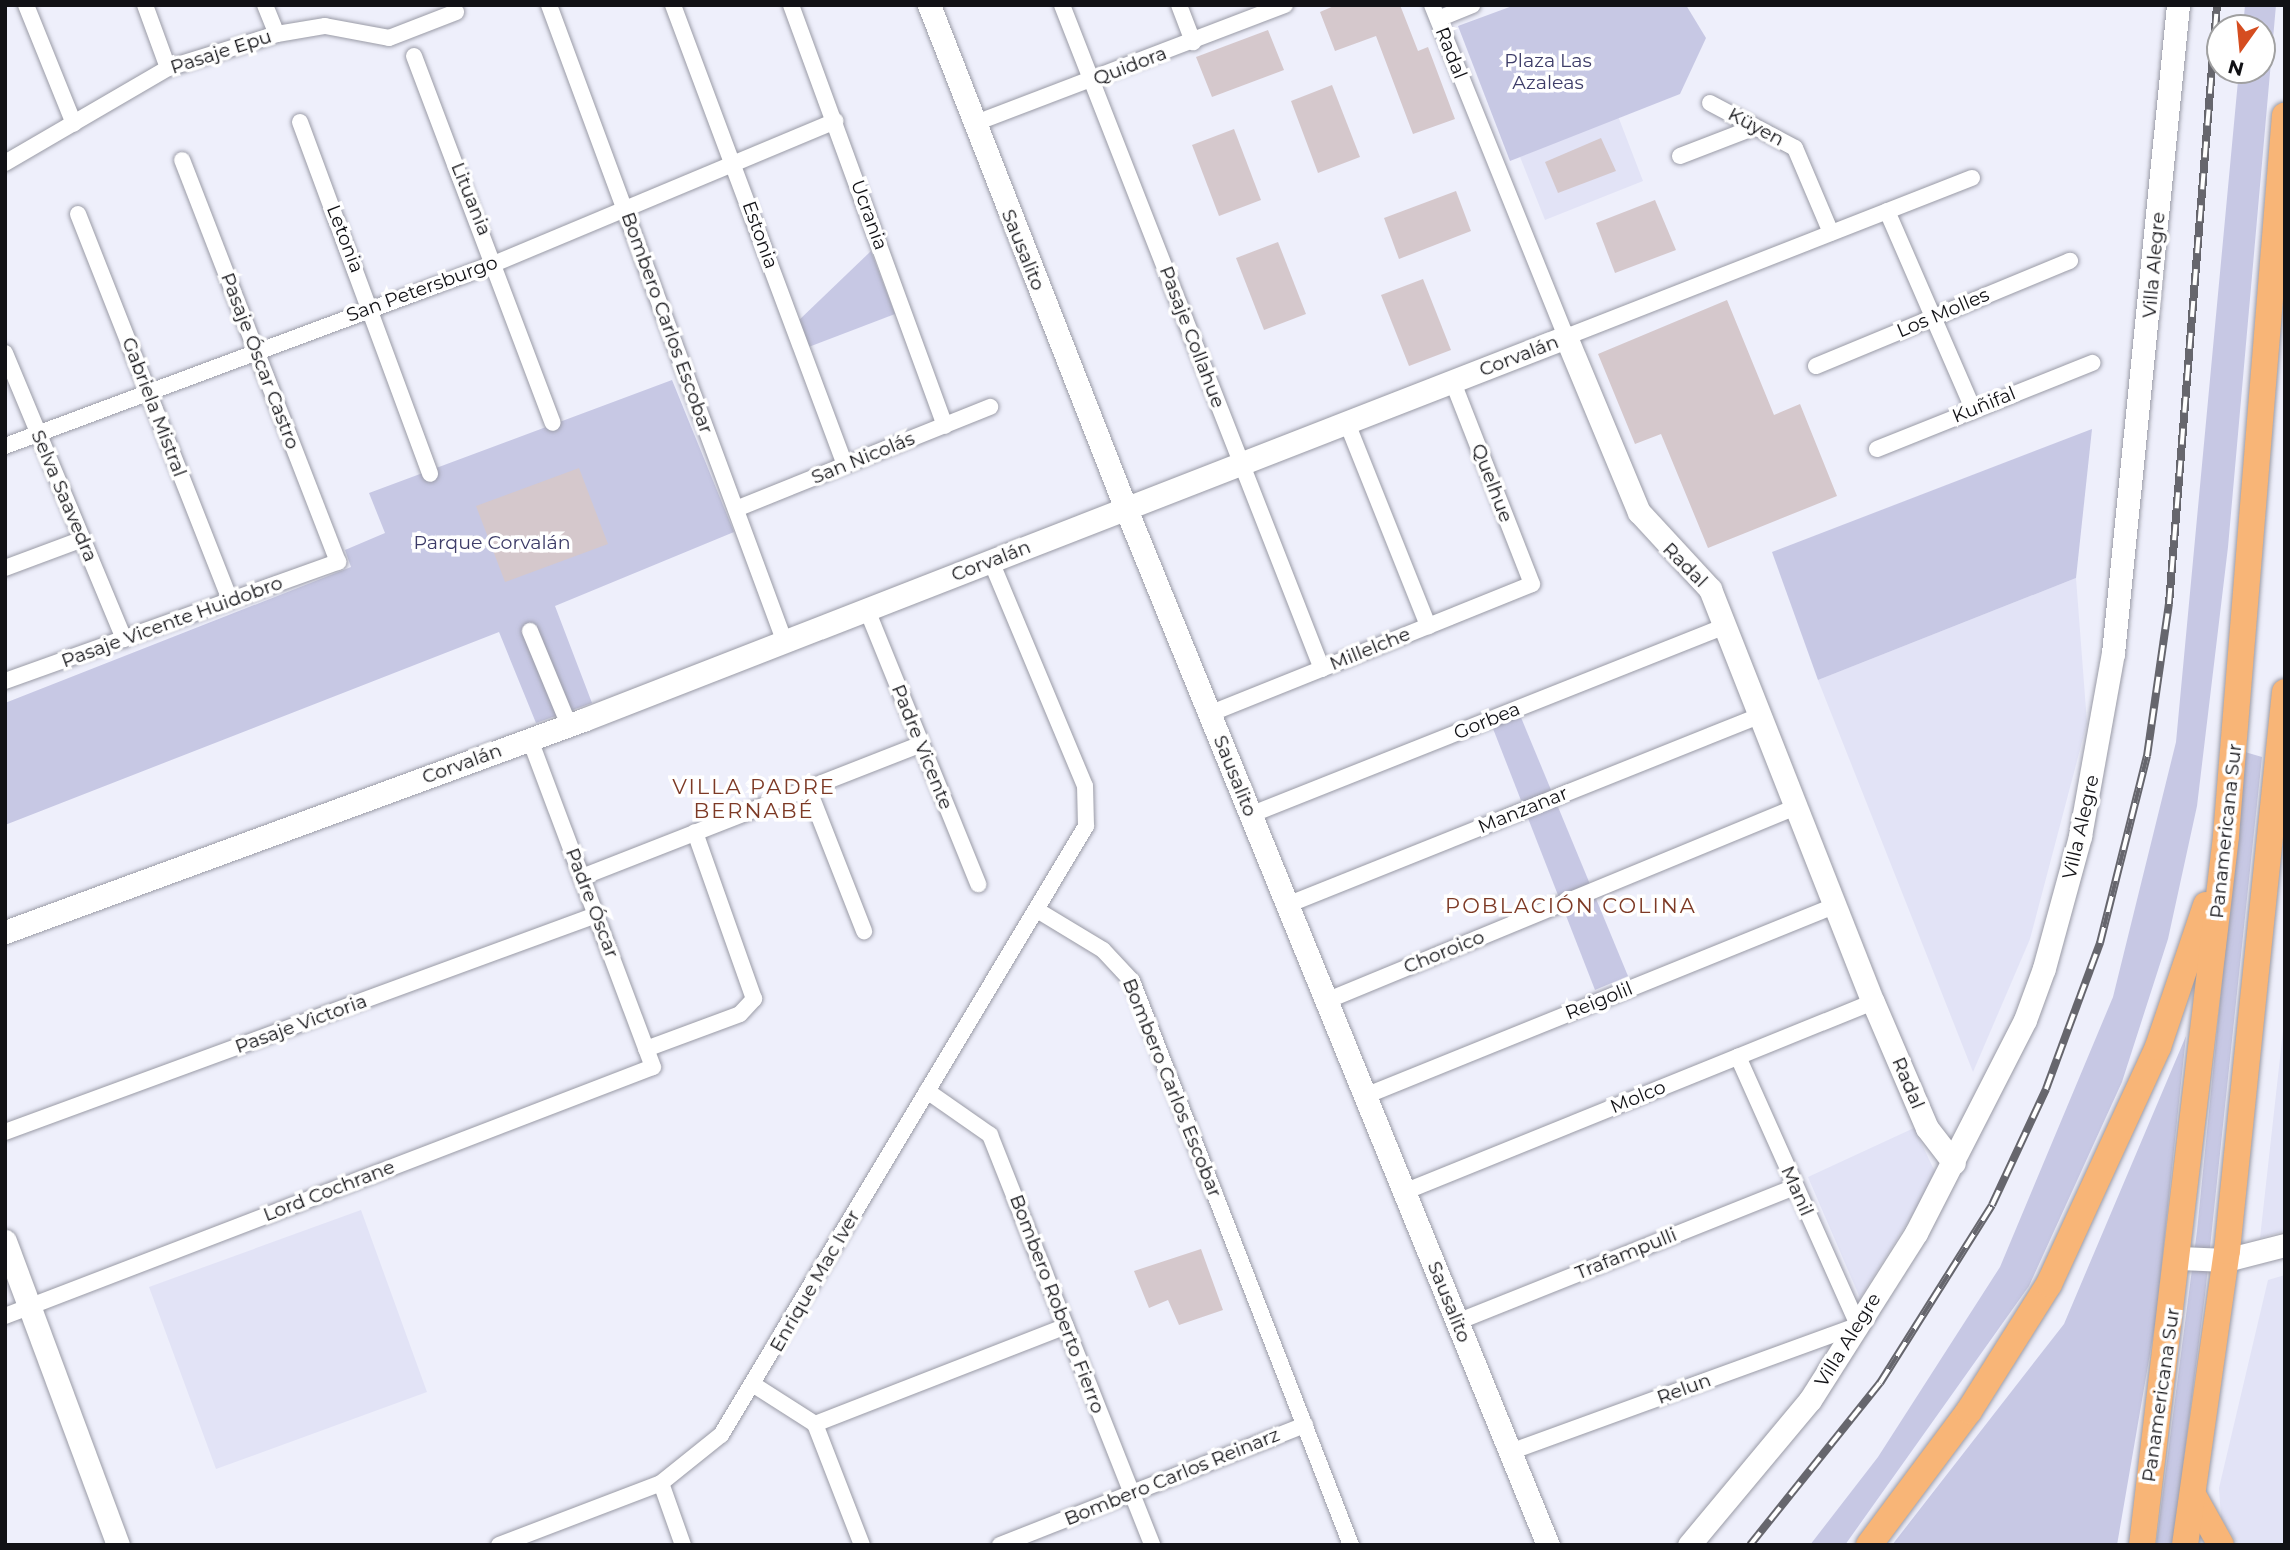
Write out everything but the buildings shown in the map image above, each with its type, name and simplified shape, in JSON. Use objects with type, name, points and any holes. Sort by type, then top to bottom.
[{"type":"main road","name":"Panamericana Sur","points":[[2140,1538],[2180,1258],[2226,836],[2285,115]]},
{"type":"main road","points":[[2185,1545],[2226,1260],[2285,692]]},
{"type":"main road","points":[[2237,721],[2282,726]]},
{"type":"main road","points":[[1869,1545],[1969,1411],[2049,1284],[2158,1047],[2226,836]]},
{"type":"main road","points":[[2193,1495],[2221,1545]]},
{"type":"street","points":[[26,5],[74,124]]},
{"type":"street","points":[[145,5],[168,68]]},
{"type":"street","points":[[265,5],[277,33]]},
{"type":"street","name":"Bombero Carlos Escobar","points":[[549,5],[784,640]]},
{"type":"street","name":"Estonia","points":[[673,5],[845,465]]},
{"type":"street","name":"Ucrania","points":[[791,5],[945,425]]},
{"type":"street","name":"Sausalito","points":[[929,5],[973,124],[1126,509],[1548,1545]]},
{"type":"street","name":"Pasaje Collahue","points":[[1062,5],[1322,669]]},
{"type":"street","points":[[1179,5],[1193,42]]},
{"type":"street","name":"Quidora","points":[[973,124],[1092,81],[1285,5]]},
{"type":"street","points":[[1435,12],[1472,5]]},
{"type":"street","name":"Villa Alegre","points":[[1689,1545],[1756,1472],[1858,1325],[1954,1163],[2044,968],[2092,780],[2132,510],[2178,5]]},
{"type":"street","name":"Pasaje Epu","points":[[5,163],[168,68],[277,33],[325,26],[389,38],[456,12]]},
{"type":"street","name":"Radal","points":[[1435,12],[1639,512],[1710,589],[1872,1002],[1927,1128],[1954,1163]]},
{"type":"street","name":"Lituania","points":[[414,56],[496,263],[553,423]]},
{"type":"street","name":"Küyen","points":[[1710,103],[1795,148],[1831,233]]},
{"type":"street","name":"San Petersburgo","points":[[5,446],[371,306],[496,263],[626,212],[733,163],[835,121]]},
{"type":"street","name":"Letonia","points":[[300,122],[371,306],[430,474]]},
{"type":"street","points":[[1680,156],[1755,127]]},
{"type":"street","name":"Pasaje Óscar Castro","points":[[182,160],[338,562]]},
{"type":"street","name":"Corvalán","points":[[5,933],[569,725],[1972,178]]},
{"type":"street","points":[[1887,211],[1973,409]]},
{"type":"street","name":"Gabriela Mistral","points":[[78,214],[230,600]]},
{"type":"street","name":"Los Molles","points":[[1816,366],[2070,261]]},
{"type":"street","name":"Selva Saavedra","points":[[5,353],[124,639]]},
{"type":"street","name":"Kuñifal","points":[[1877,449],[2092,363]]},
{"type":"street","name":"Quelhue","points":[[1453,382],[1532,584]]},
{"type":"street","name":"San Nicolás","points":[[736,509],[990,407]]},
{"type":"street","points":[[1347,423],[1428,626]]},
{"type":"street","points":[[5,568],[83,539]]},
{"type":"street","points":[[991,561],[1088,796],[1086,826],[1037,910]]},
{"type":"street","name":"Pasaje Vicente Huidobro","points":[[5,681],[338,562]]},
{"type":"street","name":"Millelche","points":[[1209,714],[1532,584]]},
{"type":"street","name":"Padre Vicente","points":[[867,610],[978,884]]},
{"type":"street","name":"Gorbea","points":[[1250,815],[1723,627]]},
{"type":"street","points":[[530,631],[569,725]]},
{"type":"street","name":"Manzanar","points":[[1287,905],[1759,716]]},
{"type":"street","name":"Padre Óscar","points":[[530,739],[653,1067]]},
{"type":"street","points":[[582,877],[921,744]]},
{"type":"street","points":[[808,788],[864,931]]},
{"type":"street","name":"Choroico","points":[[1326,1001],[1796,807]]},
{"type":"street","points":[[646,1049],[740,1014],[754,991],[695,832]]},
{"type":"street","name":"Reigolil","points":[[1365,1096],[1834,906]]},
{"type":"street","name":"Bombero Carlos Escobar","points":[[1037,910],[1103,950],[1132,981],[1351,1545]]},
{"type":"street","name":"Enrique Mac Iver","points":[[499,1545],[661,1483],[708,1449],[754,1385],[927,1090],[1037,910]]},
{"type":"street","name":"Pasaje Victoria","points":[[5,1132],[596,915]]},
{"type":"street","name":"Molco","points":[[1404,1192],[1872,1002]]},
{"type":"street","name":"Manil","points":[[1738,1057],[1858,1325]]},
{"type":"street","name":"Lord Cochrane","points":[[5,1316],[653,1067]]},
{"type":"street","name":"Bombero Roberto Fierro","points":[[927,1090],[990,1135],[1152,1545]]},
{"type":"street","name":"Trafampulli","points":[[1457,1322],[1795,1187]]},
{"type":"street","points":[[5,1241],[118,1545]]},
{"type":"street","points":[[2180,1258],[2226,1260],[2285,1245]]},
{"type":"street","name":"Relun","points":[[1510,1452],[1858,1325]]},
{"type":"street","points":[[815,1424],[1066,1326]]},
{"type":"street","points":[[754,1385],[815,1424],[862,1545]]},
{"type":"street","name":"Bombero Carlos Reinarz","points":[[1000,1545],[1305,1424]]},
{"type":"street","points":[[661,1483],[683,1545]]},
{"type":"shaded area","points":[[1618,116],[1643,181],[1545,220],[1520,157]]},
{"type":"shaded area","points":[[2076,578],[2087,723],[2030,939],[1973,1072],[1818,680]]},
{"type":"shaded area","points":[[2285,1013],[2285,1231],[2260,1238]]},
{"type":"shaded area","points":[[1914,1128],[1937,1176],[1860,1298],[1808,1177]]},
{"type":"shaded area","points":[[361,1210],[427,1392],[216,1469],[149,1287]]},
{"type":"shaded area","points":[[2285,1275],[2285,1545],[2238,1545],[2221,1517],[2219,1488],[2268,1280]]},
{"type":"green space","name":"Plaza Las Azaleas","points":[[1515,5],[1686,5],[1706,38],[1680,94],[1510,161],[1458,26]]},
{"type":"green space","points":[[2245,5],[2276,5],[2275,14],[2244,14]]},
{"type":"green space","points":[[2238,84],[2269,84],[2228,547],[2197,806],[2168,939],[2122,1082],[2029,1286],[1845,1545],[1810,1545],[1878,1457],[2000,1267],[2113,997],[2176,742]]},
{"type":"green space","points":[[871,251],[895,314],[806,348],[797,322]]},
{"type":"green space","name":"Parque Corvalán","points":[[672,380],[734,532],[555,606],[592,703],[536,723],[499,632],[5,825],[5,703],[351,567],[345,550],[385,533],[369,493]]},
{"type":"green space","points":[[2092,429],[2076,578],[1818,680],[1772,552]]},
{"type":"green space","points":[[1520,715],[1628,976],[1595,990],[1492,726]]},
{"type":"green space","points":[[2245,752],[2262,757],[2205,1295],[2173,1545],[2156,1545],[2197,1231]]},
{"type":"green space","points":[[2186,1036],[2156,1319],[2117,1545],[1892,1545],[2064,1324]]},
{"type":"railway","points":[[1750,1545],[1880,1383],[1992,1205],[2046,1089],[2100,943],[2147,756],[2169,604],[2217,5]]},
{"type":"district","name":"VILLA PADRE BERNABÉ","points":[[754,799]]},
{"type":"district","name":"POBLACIÓN COLINA","points":[[1571,906]]}]
